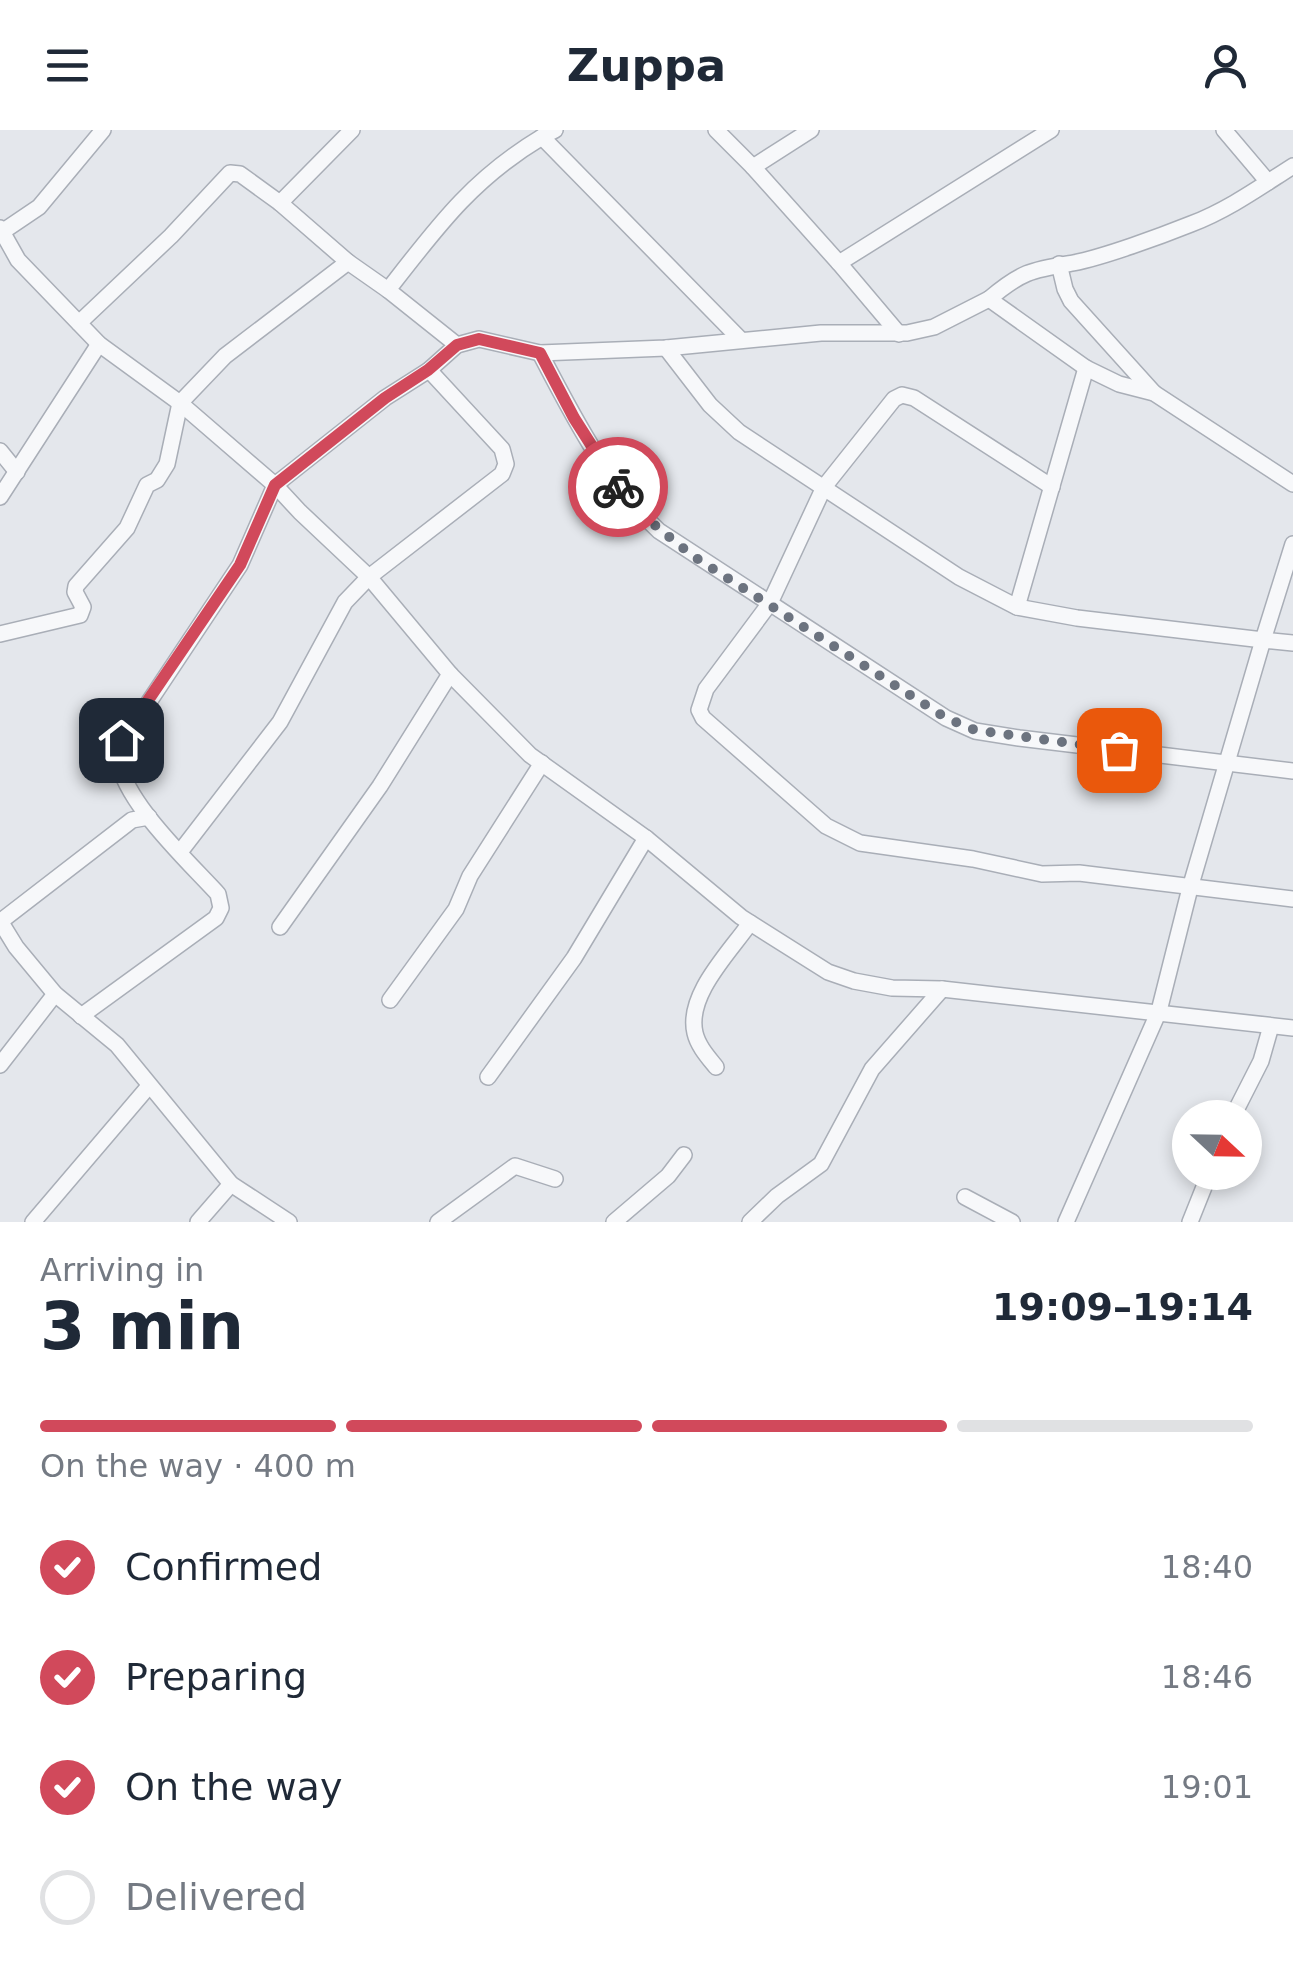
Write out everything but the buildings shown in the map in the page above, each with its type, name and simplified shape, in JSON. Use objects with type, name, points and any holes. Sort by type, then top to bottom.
[{"type":"street","points":[[103,130],[39,207],[2,240],[99,344],[180,404],[275,485],[369,577],[450,674],[542,763],[646,838],[750,923],[828,972],[854,982],[1293,1028]]},
{"type":"street","points":[[280,203],[352,130]]},
{"type":"street","points":[[716,130],[900,334]]},
{"type":"street","points":[[753,167],[810,130]]},
{"type":"street","points":[[838,262],[1051,130]]},
{"type":"street","points":[[1224,130],[1268,182]]},
{"type":"street","points":[[388,290],[470,189],[508,158],[549,134],[741,340]]},
{"type":"street","points":[[81,1016],[216,918],[221,908],[218,894],[131,795],[116,764],[116,750],[240,565],[275,485],[457,345],[479,339],[540,353],[666,348],[821,333],[900,334],[934,327],[989,299],[1011,280],[1035,268],[1073,263],[1190,225],[1227,208],[1293,166]]},
{"type":"street","points":[[79,323],[171,236],[230,173],[240,174],[280,203],[348,262],[457,345]]},
{"type":"street","points":[[0,634],[80,615],[83,607],[76,586],[126,528],[147,485],[157,480],[167,464],[180,404],[225,356],[348,262]]},
{"type":"street","points":[[1059,264],[1064,289],[1072,301],[1154,393],[1293,484]]},
{"type":"street","points":[[989,299],[1086,368],[1119,384],[1154,393]]},
{"type":"street","points":[[0,497],[99,344]]},
{"type":"street","points":[[666,348],[710,404],[739,432],[959,577],[1017,607],[1293,643]]},
{"type":"street","points":[[540,353],[574,418],[636,510],[693,556],[946,718],[975,730],[1293,771]]},
{"type":"street","points":[[1017,607],[1086,368]]},
{"type":"street","points":[[180,852],[280,722],[345,602],[369,577],[502,474],[506,464],[502,449],[428,370]]},
{"type":"street","points":[[1052,487],[902,394],[824,486],[770,603],[706,689],[698,710],[826,826],[860,842],[973,859],[1018,871],[1079,873],[1293,899]]},
{"type":"street","points":[[0,451],[17,472]]},
{"type":"street","points":[[1066,1222],[1159,1012],[1225,764],[1293,544]]},
{"type":"street","points":[[280,926],[380,786],[450,674]]},
{"type":"street","points":[[390,1000],[456,909],[470,876],[542,763]]},
{"type":"street","points":[[149,817],[132,820],[0,921],[55,994],[117,1045],[231,1184],[288,1222]]},
{"type":"street","points":[[488,1077],[574,958],[646,838]]},
{"type":"street","points":[[716,1067],[698,1042],[694,1012],[705,987],[750,923]]},
{"type":"street","points":[[750,1222],[777,1196],[821,1164],[872,1070],[942,989]]},
{"type":"street","points":[[0,1065],[55,994]]},
{"type":"street","points":[[1241,1100],[1272,1026]]},
{"type":"street","points":[[33,1222],[148,1086]]},
{"type":"street","points":[[614,1222],[668,1176],[684,1155]]},
{"type":"street","points":[[438,1222],[514,1166],[556,1180]]},
{"type":"street","points":[[198,1222],[231,1184]]},
{"type":"street","points":[[1190,1222],[1203,1190]]},
{"type":"street","points":[[965,1197],[1012,1222]]},
{"type":"way so far","points":[[618,487],[636,510],[693,556],[946,718],[975,730],[1119,750]]},
{"type":"route","points":[[121,740],[240,565],[275,485],[457,345],[479,339],[540,353],[574,418],[618,487]]}]
